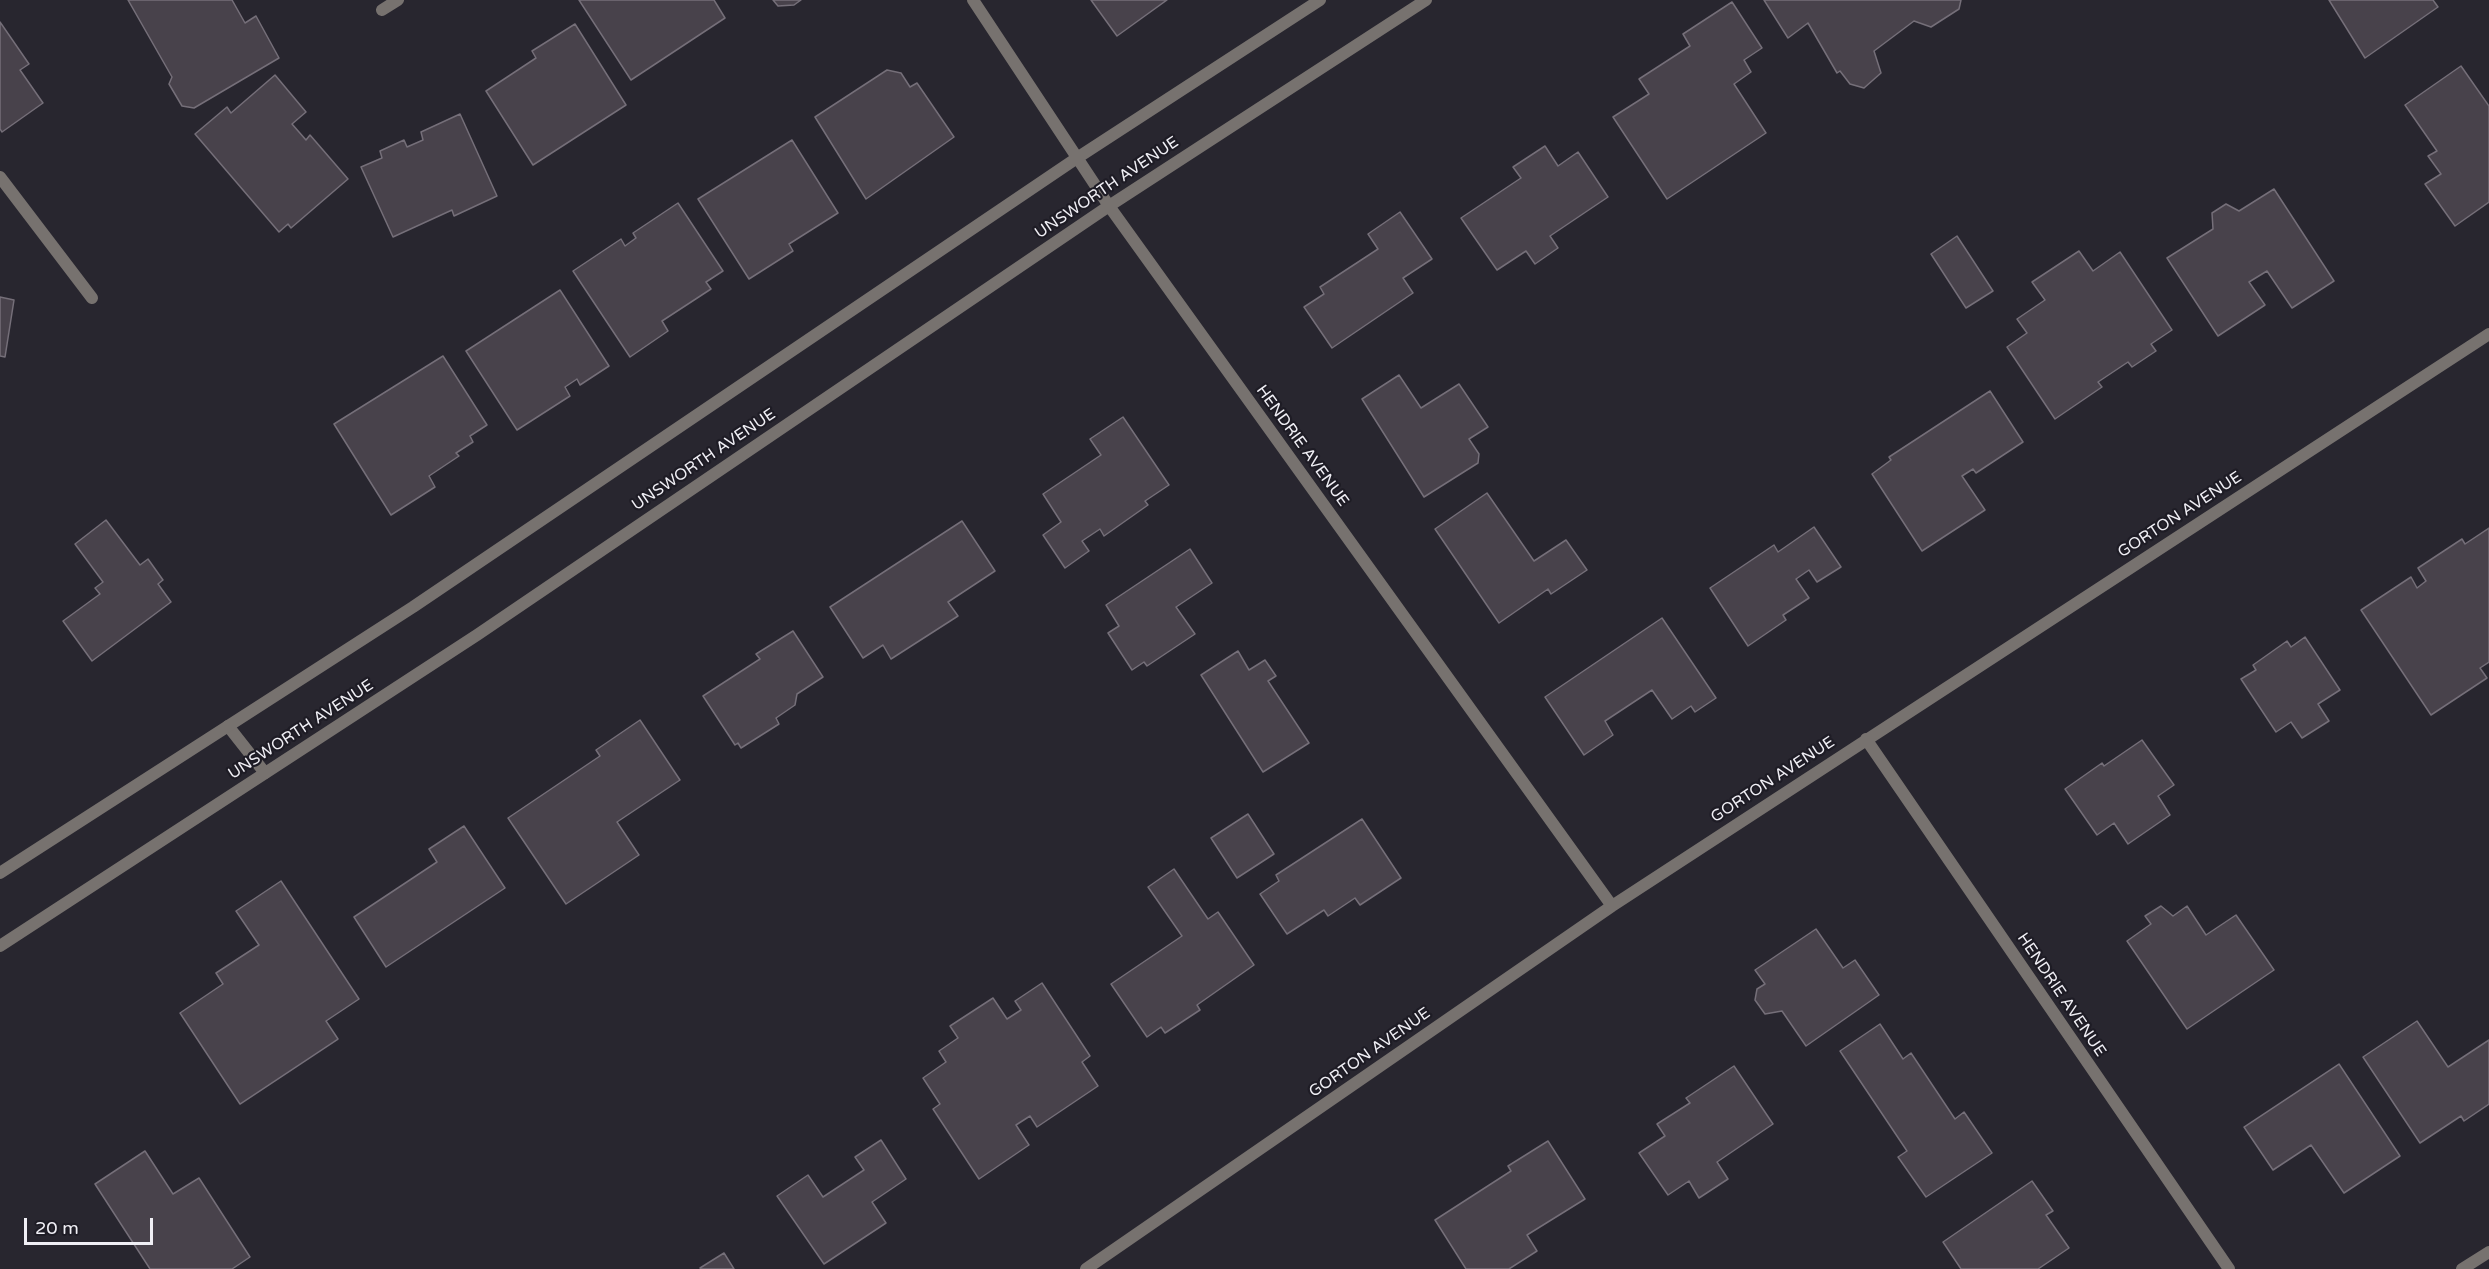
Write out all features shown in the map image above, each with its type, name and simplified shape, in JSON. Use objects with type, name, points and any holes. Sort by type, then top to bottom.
[{"type":"street","points":[[382,10],[398,0]]},
{"type":"street","name":"HENDRIE AVENUE","points":[[973,0],[1109,206],[1612,906]]},
{"type":"street","points":[[0,873],[423,600],[1077,158],[1320,0]]},
{"type":"street","name":"UNSWORTH AVENUE","points":[[0,946],[487,628],[1109,206],[1426,0]]},
{"type":"street","points":[[0,177],[92,298]]},
{"type":"street","name":"GORTON AVENUE","points":[[1086,1269],[1612,906],[2489,334]]},
{"type":"street","points":[[228,726],[265,773]]},
{"type":"street","name":"HENDRIE AVENUE","points":[[1866,739],[2229,1269]]},
{"type":"street","points":[[2462,1269],[2489,1252]]},
{"type":"building","points":[[128,0],[232,0],[245,23],[256,16],[279,58],[194,108],[182,106],[169,84],[172,77]]},
{"type":"building","points":[[579,0],[714,0],[725,18],[631,80]]},
{"type":"building","points":[[773,0],[801,0],[794,5],[778,6]]},
{"type":"building","points":[[1091,0],[1167,0],[1117,36]]},
{"type":"building","points":[[1764,0],[1961,0],[1959,9],[1931,27],[1914,21],[1874,51],[1881,73],[1864,88],[1850,84],[1840,71],[1837,73],[1808,23],[1788,38]]},
{"type":"building","points":[[2329,0],[2433,0],[2438,7],[2365,58]]},
{"type":"building","points":[[1732,2],[1762,48],[1744,60],[1751,72],[1734,84],[1766,133],[1667,199],[1613,117],[1649,94],[1639,79],[1690,46],[1683,34]]},
{"type":"building","points":[[0,22],[29,64],[20,70],[43,103],[2,132],[0,129]]},
{"type":"building","points":[[575,24],[626,105],[533,165],[486,91],[536,58],[532,51]]},
{"type":"building","points":[[2461,66],[2489,106],[2489,202],[2455,226],[2425,184],[2441,174],[2428,156],[2437,151],[2405,105]]},
{"type":"building","points":[[887,70],[901,73],[910,87],[917,83],[954,137],[866,199],[815,117]]},
{"type":"building","points":[[275,75],[306,112],[292,124],[306,140],[310,135],[348,179],[291,228],[288,224],[279,232],[195,134],[227,107],[231,113]]},
{"type":"building","points":[[460,114],[497,196],[454,216],[452,210],[393,237],[361,167],[382,158],[380,151],[404,140],[407,147],[423,140],[421,132]]},
{"type":"building","points":[[792,140],[838,213],[789,244],[793,251],[749,279],[698,199]]},
{"type":"building","points":[[1545,146],[1558,166],[1578,152],[1608,197],[1550,236],[1558,248],[1535,264],[1526,251],[1497,270],[1461,218],[1521,178],[1513,167]]},
{"type":"building","points":[[2274,189],[2334,281],[2292,308],[2267,271],[2249,282],[2265,305],[2218,336],[2167,258],[2213,229],[2212,213],[2226,204],[2239,211]]},
{"type":"building","points":[[678,203],[723,271],[706,282],[711,289],[662,321],[668,331],[630,357],[573,271],[621,239],[625,246],[636,238],[633,233]]},
{"type":"building","points":[[1400,212],[1432,259],[1403,278],[1413,293],[1332,348],[1304,307],[1324,294],[1320,287],[1378,249],[1368,234]]},
{"type":"building","points":[[1957,236],[1993,291],[1966,308],[1931,254]]},
{"type":"building","points":[[2079,251],[2093,271],[2120,252],[2172,330],[2151,344],[2156,351],[2132,367],[2128,362],[2098,382],[2102,387],[2055,419],[2007,347],[2027,333],[2017,319],[2045,300],[2032,282]]},
{"type":"building","points":[[560,290],[609,366],[580,385],[577,379],[565,387],[570,396],[517,430],[466,351]]},
{"type":"building","points":[[0,297],[14,300],[5,357],[0,356]]},
{"type":"building","points":[[443,356],[487,425],[470,436],[473,442],[456,453],[459,456],[429,476],[435,487],[391,515],[334,424]]},
{"type":"building","points":[[1399,375],[1421,408],[1459,384],[1488,427],[1469,439],[1479,454],[1478,463],[1424,497],[1362,399]]},
{"type":"building","points":[[1990,391],[2023,442],[1976,473],[1973,469],[1962,476],[1985,510],[1922,551],[1872,474],[1891,460],[1889,457]]},
{"type":"building","points":[[1123,417],[1169,485],[1145,501],[1148,505],[1104,536],[1100,529],[1082,541],[1089,551],[1065,568],[1043,535],[1061,522],[1043,494],[1101,455],[1090,439]]},
{"type":"building","points":[[1487,493],[1534,561],[1566,540],[1587,570],[1551,594],[1548,589],[1499,623],[1435,529]]},
{"type":"building","points":[[106,520],[140,565],[148,559],[163,580],[158,584],[171,602],[92,661],[63,621],[100,594],[95,588],[103,582],[75,544]]},
{"type":"building","points":[[962,521],[995,571],[948,602],[958,616],[891,659],[883,645],[863,658],[830,607]]},
{"type":"building","points":[[1814,527],[1841,567],[1817,582],[1809,570],[1796,579],[1809,598],[1783,615],[1786,620],[1748,646],[1710,588],[1774,545],[1778,552]]},
{"type":"building","points":[[2489,528],[2489,662],[2480,668],[2487,678],[2431,715],[2361,610],[2411,577],[2417,588],[2426,581],[2418,568],[2462,539],[2465,544]]},
{"type":"building","points":[[1190,549],[1212,583],[1176,607],[1195,634],[1147,666],[1144,662],[1132,670],[1108,633],[1119,626],[1106,605]]},
{"type":"building","points":[[1662,618],[1716,698],[1695,712],[1691,706],[1672,719],[1652,690],[1605,721],[1613,735],[1584,755],[1545,697]]},
{"type":"building","points":[[793,631],[823,677],[797,694],[795,705],[776,718],[779,724],[741,748],[738,743],[735,745],[703,696],[760,659],[756,654]]},
{"type":"building","points":[[2305,637],[2340,690],[2318,704],[2329,721],[2302,738],[2291,722],[2276,732],[2241,679],[2256,670],[2253,665],[2287,641],[2291,647]]},
{"type":"building","points":[[1238,651],[1249,670],[1265,660],[1276,676],[1268,681],[1309,743],[1263,772],[1201,675]]},
{"type":"building","points":[[640,720],[680,780],[617,822],[639,855],[566,904],[508,818],[600,756],[596,750]]},
{"type":"building","points":[[2142,740],[2174,785],[2158,796],[2170,815],[2128,844],[2114,823],[2097,835],[2065,789],[2102,763],[2104,766]]},
{"type":"building","points":[[1248,814],[1274,854],[1237,878],[1211,838]]},
{"type":"building","points":[[1362,819],[1401,878],[1360,905],[1355,898],[1328,916],[1324,910],[1287,934],[1260,894],[1279,881],[1276,875]]},
{"type":"building","points":[[464,826],[505,888],[386,967],[354,917],[437,862],[429,849]]},
{"type":"building","points":[[1174,869],[1208,919],[1218,912],[1254,965],[1197,1005],[1200,1010],[1165,1033],[1161,1027],[1147,1037],[1111,984],[1182,936],[1148,887]]},
{"type":"building","points":[[281,881],[359,999],[326,1021],[338,1039],[240,1104],[180,1013],[223,984],[216,973],[259,945],[236,911]]},
{"type":"building","points":[[2161,906],[2173,916],[2187,906],[2206,935],[2236,915],[2274,970],[2187,1029],[2127,941],[2151,924],[2145,916]]},
{"type":"building","points":[[1816,929],[1843,968],[1855,960],[1879,995],[1806,1046],[1782,1011],[1765,1014],[1755,1000],[1757,989],[1765,984],[1755,970]]},
{"type":"building","points":[[1042,983],[1090,1056],[1082,1062],[1098,1086],[1037,1127],[1030,1116],[1016,1125],[1029,1145],[979,1179],[933,1109],[940,1104],[923,1078],[946,1062],[939,1051],[958,1038],[950,1026],[993,998],[1007,1019],[1021,1010],[1015,1001]]},
{"type":"building","points":[[2417,1021],[2448,1067],[2489,1040],[2489,1104],[2464,1121],[2461,1116],[2420,1143],[2363,1057]]},
{"type":"building","points":[[1880,1024],[1903,1059],[1911,1053],[1955,1119],[1964,1112],[1992,1153],[1926,1197],[1898,1157],[1907,1151],[1840,1051]]},
{"type":"building","points":[[2339,1064],[2400,1156],[2344,1193],[2311,1145],[2273,1170],[2244,1127]]},
{"type":"building","points":[[1734,1066],[1773,1124],[1717,1162],[1728,1179],[1699,1198],[1689,1181],[1668,1195],[1639,1153],[1665,1136],[1657,1124],[1690,1103],[1686,1098]]},
{"type":"building","points":[[881,1140],[906,1179],[872,1202],[886,1223],[824,1264],[777,1196],[808,1175],[823,1197],[864,1170],[855,1157]]},
{"type":"building","points":[[1548,1141],[1585,1199],[1527,1235],[1537,1251],[1509,1269],[1466,1269],[1435,1220],[1511,1171],[1508,1166]]},
{"type":"building","points":[[145,1151],[173,1194],[199,1178],[250,1257],[232,1269],[150,1269],[95,1184]]},
{"type":"building","points":[[2032,1181],[2053,1211],[2046,1215],[2069,1248],[2038,1269],[1961,1269],[1943,1242]]},
{"type":"building","points":[[724,1253],[734,1269],[700,1268]]}]
